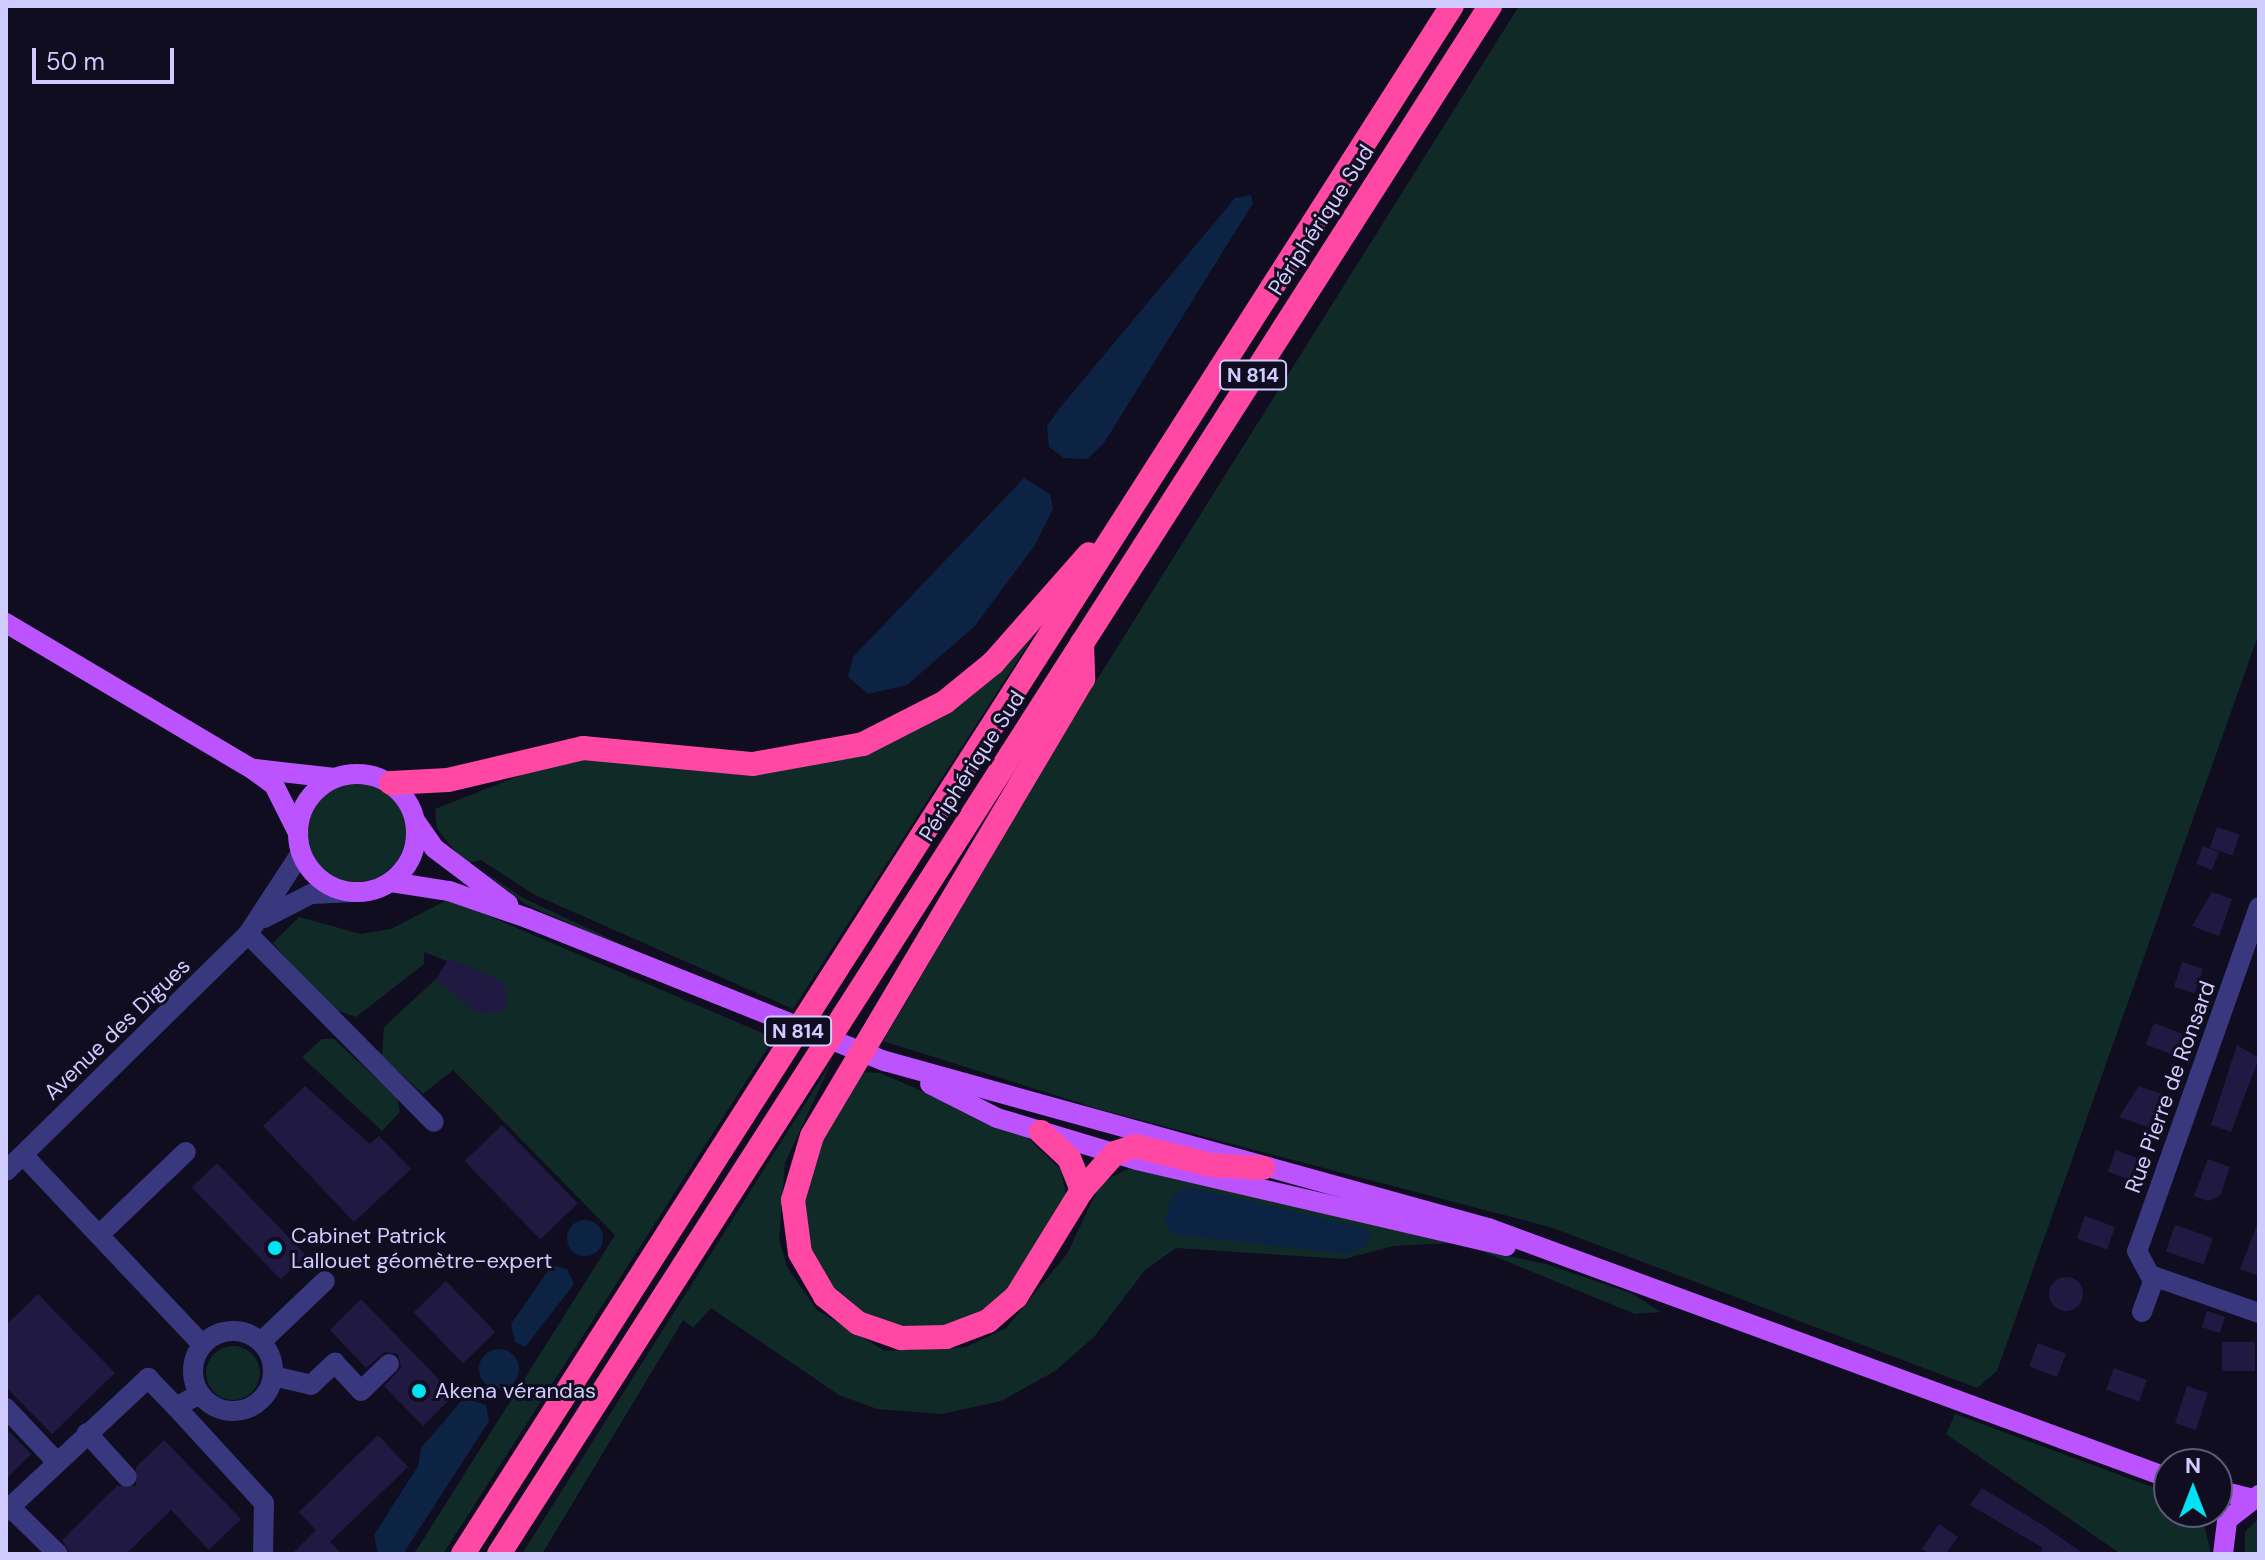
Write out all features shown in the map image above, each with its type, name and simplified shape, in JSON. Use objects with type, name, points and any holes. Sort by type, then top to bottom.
[{"type":"highway","name":"Périphérique Sud","points":[[463,1554],[1452,6]]},
{"type":"highway","name":"Périphérique Sud","points":[[499,1554],[1490,6]]},
{"type":"highway","name":"N 814","points":[[391,783],[448,780],[583,748],[753,764],[863,744],[932,710],[993,663],[1132,508]]},
{"type":"highway","name":"N 814","points":[[1082,643],[1083,679],[812,1136],[795,1187],[795,1232],[815,1283],[847,1316],[894,1337],[937,1339],[975,1327],[1016,1297],[1082,1190]]},
{"type":"highway","points":[[1041,1132],[1069,1158],[1082,1190],[1115,1153],[1135,1146],[1211,1165],[1263,1168]]},
{"type":"main road","points":[[6,623],[274,785],[299,843],[322,880],[354,892],[391,882],[449,891],[527,918],[752,1012],[885,1061],[1041,1132],[1115,1153],[1611,1270]]},
{"type":"main road","points":[[252,769],[334,778],[356,773],[391,783],[434,848],[527,918]]},
{"type":"main road","points":[[299,843],[307,801],[334,778]]},
{"type":"main road","points":[[391,882],[414,852],[416,821]]},
{"type":"main road","points":[[885,1061],[1611,1270],[2153,1475]]},
{"type":"main road","points":[[2233,1493],[2254,1496]]},
{"type":"main road","points":[[2233,1518],[2254,1496]]},
{"type":"main road","points":[[2223,1554],[2224,1528]]},
{"type":"street","points":[[255,927],[299,843]]},
{"type":"street","points":[[255,927],[311,894],[354,892]]},
{"type":"street","name":"Rue Pierre de Ronsard","points":[[2155,1277],[2137,1251],[2259,907]]},
{"type":"street","points":[[255,927],[434,1122]]},
{"type":"street","name":"Avenue des Digues","points":[[6,1171],[255,927]]},
{"type":"street","points":[[99,1235],[186,1152]]},
{"type":"street","points":[[23,1155],[202,1344]]},
{"type":"street","points":[[2142,1312],[2155,1277],[2259,1313]]},
{"type":"street","points":[[261,1342],[325,1281]]},
{"type":"street","points":[[238,1330],[261,1342],[273,1376],[261,1400],[236,1411],[199,1394],[192,1369],[202,1344],[238,1330]]},
{"type":"street","points":[[273,1376],[311,1385],[335,1363],[361,1391],[389,1364]]},
{"type":"street","points":[[58,1554],[8,1509],[148,1378],[264,1503],[263,1554]]},
{"type":"street","points":[[176,1407],[199,1394]]},
{"type":"street","points":[[6,1408],[56,1461]]},
{"type":"street","points":[[87,1433],[127,1477]]},
{"type":"green space","points":[[1519,6],[2259,6],[2259,633],[1997,1371],[1977,1388],[1550,1227],[1102,1110],[883,1041],[1083,702]]},
{"type":"green space","points":[[1034,635],[793,1009],[533,894],[481,860],[466,864],[437,829],[435,809],[549,764],[588,757],[760,774],[866,754],[959,703]]},
{"type":"green space","points":[[356,782],[375,786],[391,797],[402,813],[406,832],[402,851],[391,867],[375,878],[356,882],[337,878],[321,867],[310,851],[306,832],[310,813],[321,797],[337,786]]},
{"type":"green space","points":[[476,866],[523,898],[691,977],[525,904]]},
{"type":"green space","points":[[449,899],[774,1038],[443,1554],[414,1554],[615,1235],[453,1070],[423,1094],[382,1056],[384,1027],[436,979],[464,968],[424,952],[424,964],[356,1017],[330,1008],[273,943],[299,917],[361,934],[391,929]]},
{"type":"green space","points":[[322,1039],[334,1039],[397,1098],[400,1112],[382,1131],[302,1057]]},
{"type":"green space","points":[[832,1061],[785,1163],[779,1239],[787,1267],[817,1310],[885,1351],[966,1347],[1006,1328],[1067,1254],[1101,1182],[1130,1168],[1451,1243],[1393,1246],[1344,1259],[1176,1248],[1145,1270],[1094,1337],[1055,1371],[1001,1401],[942,1414],[877,1409],[839,1395],[711,1308],[693,1328],[683,1320],[542,1554],[522,1554]]},
{"type":"green space","points":[[858,1072],[880,1073],[1026,1136],[1061,1170],[1066,1195],[1012,1288],[982,1312],[944,1326],[898,1329],[856,1311],[830,1288],[813,1257],[803,1216],[809,1168]]},
{"type":"green space","points":[[1479,1250],[1546,1264],[1631,1293],[1661,1312],[1635,1314]]},
{"type":"green space","points":[[233,1346],[252,1354],[260,1373],[252,1392],[233,1400],[214,1392],[206,1373],[214,1354]]},
{"type":"green space","points":[[1955,1414],[2153,1487],[2153,1528],[2205,1528],[2211,1554],[2121,1554],[1946,1434]]},
{"type":"green space","points":[[2259,1518],[2259,1554],[2245,1554],[2245,1532]]},
{"type":"water","points":[[1251,195],[1253,203],[1104,443],[1087,459],[1064,458],[1049,447],[1047,426],[1059,409],[1235,198]]},
{"type":"water","points":[[1024,478],[1050,494],[1053,509],[1035,545],[974,627],[907,685],[868,694],[848,677],[853,657]]},
{"type":"water","points":[[1189,1187],[1365,1228],[1370,1234],[1367,1245],[1346,1254],[1173,1234],[1164,1221],[1173,1194]]},
{"type":"water","points":[[585,1220],[598,1225],[603,1238],[598,1251],[585,1256],[572,1251],[567,1238],[572,1225]]},
{"type":"water","points":[[552,1265],[567,1269],[574,1284],[525,1347],[515,1342],[511,1324]]},
{"type":"water","points":[[499,1349],[513,1355],[519,1369],[513,1383],[499,1389],[485,1383],[479,1369],[485,1355]]},
{"type":"water","points":[[464,1398],[486,1405],[489,1421],[403,1554],[378,1554],[374,1535],[418,1466],[421,1448]]},
{"type":"building","points":[[2217,827],[2240,835],[2233,856],[2210,848]]},
{"type":"building","points":[[2203,846],[2219,852],[2212,870],[2196,864]]},
{"type":"building","points":[[2212,892],[2232,899],[2219,936],[2192,926]]},
{"type":"building","points":[[449,958],[503,982],[508,999],[502,1011],[478,1014],[436,979]]},
{"type":"building","points":[[2182,962],[2203,969],[2195,994],[2174,987]]},
{"type":"building","points":[[2154,1023],[2183,1034],[2175,1056],[2146,1044]]},
{"type":"building","points":[[2237,1045],[2259,1058],[2231,1132],[2211,1125]]},
{"type":"building","points":[[305,1086],[370,1144],[379,1136],[411,1169],[354,1222],[263,1126]]},
{"type":"building","points":[[2139,1086],[2162,1094],[2150,1128],[2119,1117]]},
{"type":"building","points":[[502,1125],[578,1203],[540,1240],[465,1161]]},
{"type":"building","points":[[2116,1150],[2139,1159],[2131,1180],[2108,1171]]},
{"type":"building","points":[[2208,1159],[2230,1167],[2220,1196],[2208,1201],[2194,1196]]},
{"type":"building","points":[[217,1163],[306,1255],[281,1279],[192,1187]]},
{"type":"building","points":[[2085,1216],[2115,1227],[2107,1249],[2077,1239]]},
{"type":"building","points":[[2259,1220],[2259,1276],[2240,1269]]},
{"type":"building","points":[[2175,1225],[2213,1238],[2204,1264],[2166,1251]]},
{"type":"building","points":[[2066,1277],[2078,1282],[2083,1294],[2078,1306],[2066,1311],[2054,1306],[2049,1294],[2054,1282]]},
{"type":"building","points":[[446,1281],[495,1332],[463,1363],[414,1312]]},
{"type":"building","points":[[38,1294],[115,1373],[52,1434],[6,1387],[6,1325]]},
{"type":"building","points":[[361,1299],[454,1395],[423,1426],[384,1386],[401,1368],[398,1354],[385,1352],[366,1368],[330,1330]]},
{"type":"building","points":[[2207,1311],[2225,1317],[2220,1333],[2202,1327]]},
{"type":"building","points":[[2222,1342],[2255,1342],[2255,1371],[2222,1371]]},
{"type":"building","points":[[2038,1343],[2066,1354],[2057,1377],[2029,1366]]},
{"type":"building","points":[[2114,1368],[2147,1380],[2139,1402],[2106,1390]]},
{"type":"building","points":[[2187,1386],[2208,1393],[2196,1430],[2175,1423]]},
{"type":"building","points":[[6,1428],[31,1454],[6,1479]]},
{"type":"building","points":[[378,1435],[408,1467],[330,1542],[342,1554],[292,1554],[316,1530],[299,1512]]},
{"type":"building","points":[[164,1440],[241,1519],[209,1550],[171,1510],[126,1554],[71,1554],[62,1540],[117,1486],[136,1486],[136,1467]]},
{"type":"building","points":[[1982,1488],[2084,1554],[2039,1554],[2043,1548],[1970,1505]]},
{"type":"building","points":[[1939,1524],[1958,1537],[1946,1554],[1930,1554],[1922,1549]]},
{"type":"place","name":"Cabinet Patrick Lallouet géomètre-expert","points":[[275,1248]]},
{"type":"place","name":"Akena vérandas","points":[[419,1391]]}]
